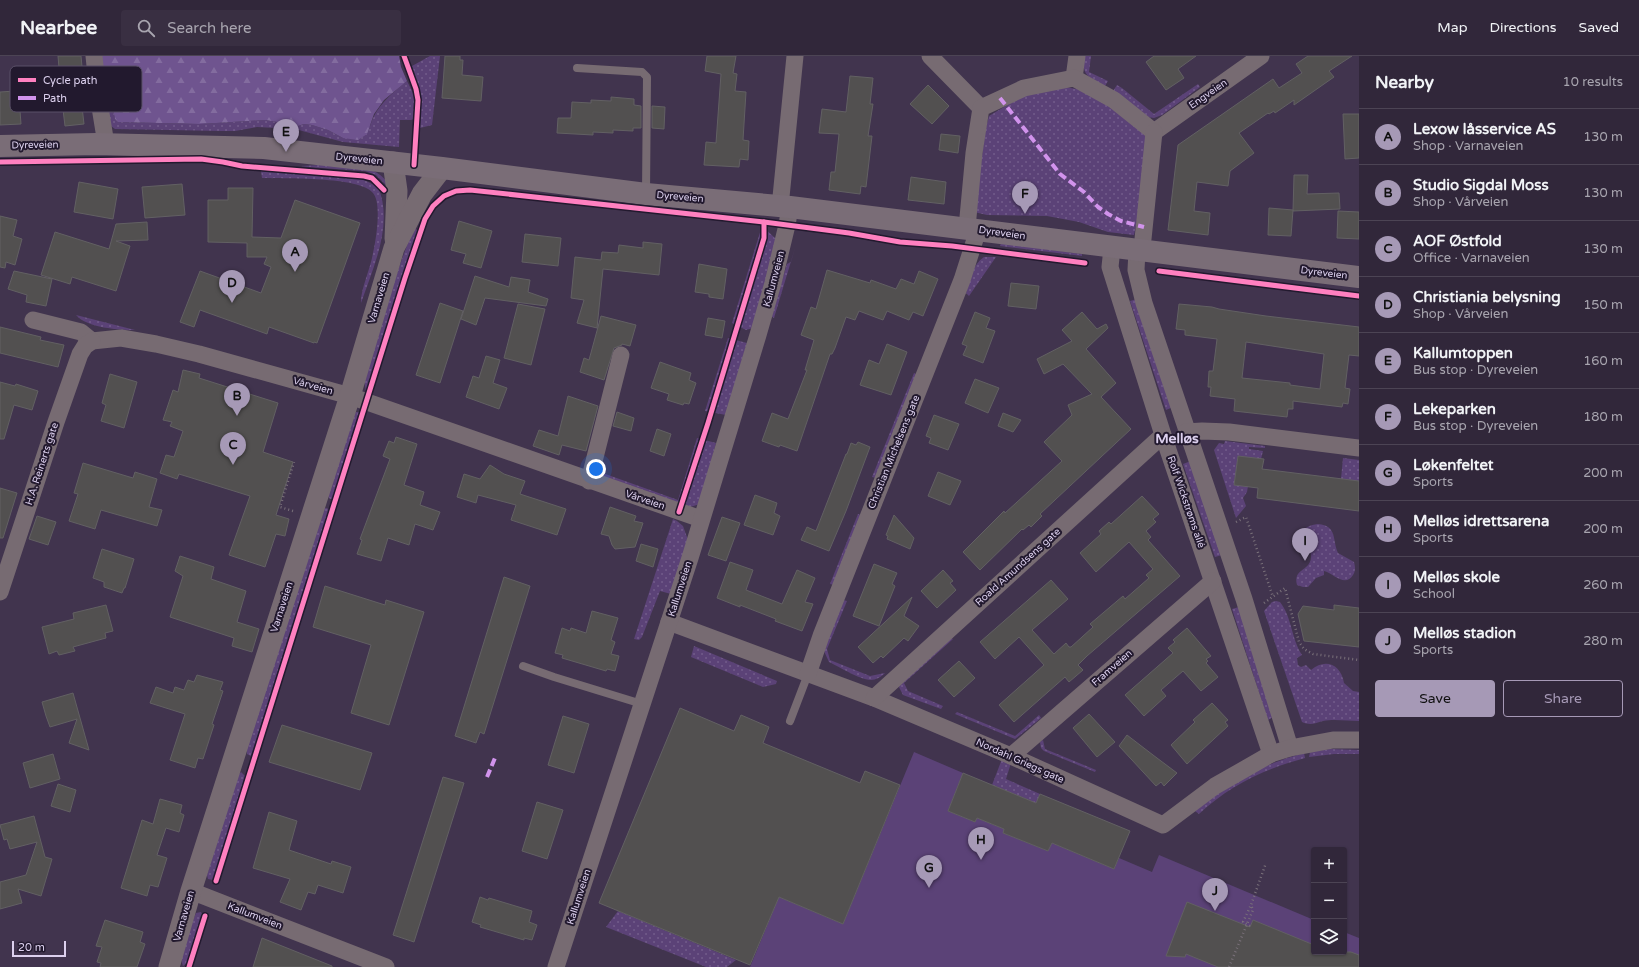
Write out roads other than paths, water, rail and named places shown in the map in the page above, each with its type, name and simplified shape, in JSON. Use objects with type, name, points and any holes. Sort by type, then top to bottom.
[{"type":"main road","name":"Dyreveien","points":[[0,146],[106,144],[264,148],[393,162],[646,194],[785,207],[972,229],[1112,248],[1140,245],[1359,277]]},
{"type":"street","points":[[94,56],[95,66]]},
{"type":"street","name":"Kallumveien","points":[[556,967],[669,622],[765,313],[787,225],[785,207],[795,56]]},
{"type":"street","points":[[930,56],[981,108],[1024,88],[1074,78],[1114,100],[1154,132],[1136,270],[1144,303],[1186,432],[1244,599],[1290,748]]},
{"type":"street","points":[[1074,78],[1076,56]]},
{"type":"street","name":"Engveien","points":[[1154,132],[1261,56]]},
{"type":"street","name":"Christian Michelsens gate","points":[[808,674],[821,636],[962,280],[972,229],[973,168],[981,108]]},
{"type":"street","points":[[101,112],[106,144]]},
{"type":"street","points":[[393,162],[397,191],[394,248]]},
{"type":"street","points":[[394,248],[422,194],[442,168]]},
{"type":"street","name":"Varnaveien","points":[[169,967],[191,891],[350,396],[394,248]]},
{"type":"street","name":"Rolf Wickstrøms allé","points":[[1112,248],[1110,267],[1163,435],[1270,754]]},
{"type":"street","points":[[33,320],[81,332],[92,341]]},
{"type":"street","name":"Vårveien","points":[[92,341],[120,338],[156,344],[199,354],[350,396],[701,519]]},
{"type":"street","name":"H.A. Reinerts gate","points":[[0,592],[53,430],[80,354],[85,346],[92,341]]},
{"type":"street","points":[[589,481],[621,354]]},
{"type":"street","points":[[1186,432],[1229,432],[1359,448]]},
{"type":"street","name":"Roald Amundsens gate","points":[[874,698],[1163,435]]},
{"type":"street","name":"Framveien","points":[[1011,756],[1213,581]]},
{"type":"street","name":"Nordahl Griegs gate","points":[[669,622],[874,698],[1011,756],[1163,826],[1215,786],[1270,754],[1290,748],[1333,740],[1359,740]]},
{"type":"street","name":"Kallumveien","points":[[191,891],[386,967]]},
{"type":"lane","points":[[577,68],[642,72],[647,78],[646,194]]},
{"type":"lane","points":[[523,666],[642,704]]},
{"type":"lane","points":[[790,721],[808,674]]},
{"type":"place","name":"Kallumtoppen","points":[[286,152]]},
{"type":"place","name":"Lekeparken","points":[[1025,214]]},
{"type":"place","name":"Lexow låsservice AS","points":[[295,272]]},
{"type":"place","name":"Christiania belysning","points":[[232,303]]},
{"type":"place","name":"Studio Sigdal Moss","points":[[237,416]]},
{"type":"place","name":"AOF Østfold","points":[[233,465]]},
{"type":"place","name":"Melløs skole","points":[[1305,561]]},
{"type":"place","name":"Melløs idrettsarena","points":[[981,860]]},
{"type":"place","name":"Løkenfeltet","points":[[929,888]]},
{"type":"place","name":"Melløs stadion","points":[[1215,911]]},
{"type":"district","name":"Melløs","points":[[1177,438]]}]
